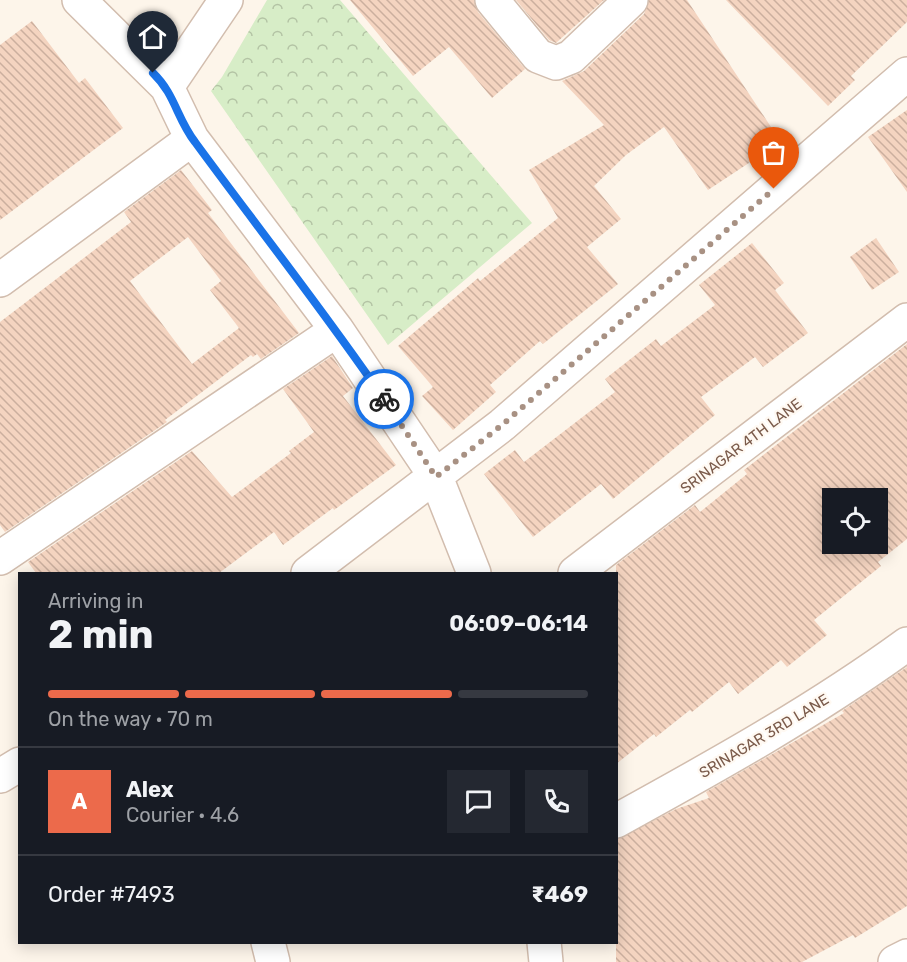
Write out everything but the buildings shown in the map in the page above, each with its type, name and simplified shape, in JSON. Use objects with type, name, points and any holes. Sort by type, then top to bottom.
[{"type":"street","points":[[79,0],[167,87],[192,139],[337,330],[436,477],[474,572]]},
{"type":"street","points":[[167,87],[226,0]]},
{"type":"street","points":[[492,0],[538,56],[556,63],[570,57],[631,0]]},
{"type":"street","points":[[309,572],[502,425],[907,74]]},
{"type":"street","points":[[0,280],[192,139]]},
{"type":"street","name":"SRINAGAR 4TH LANE","points":[[576,572],[907,320]]},
{"type":"street","points":[[0,558],[337,330]]},
{"type":"street","name":"SRINAGAR 3RD LANE","points":[[618,820],[752,745],[857,681],[907,644]]},
{"type":"street","points":[[0,776],[18,765]]},
{"type":"street","points":[[268,944],[273,962]]},
{"type":"street","points":[[544,944],[546,962]]},
{"type":"street","points":[[895,962],[907,956]]},
{"type":"green space","points":[[267,0],[340,0],[532,223],[388,345],[211,91],[222,77]]},
{"type":"way so far","points":[[384,399],[436,477],[502,425],[774,189]]},
{"type":"route","points":[[153,73],[167,87],[192,139],[337,330],[384,399]]}]
